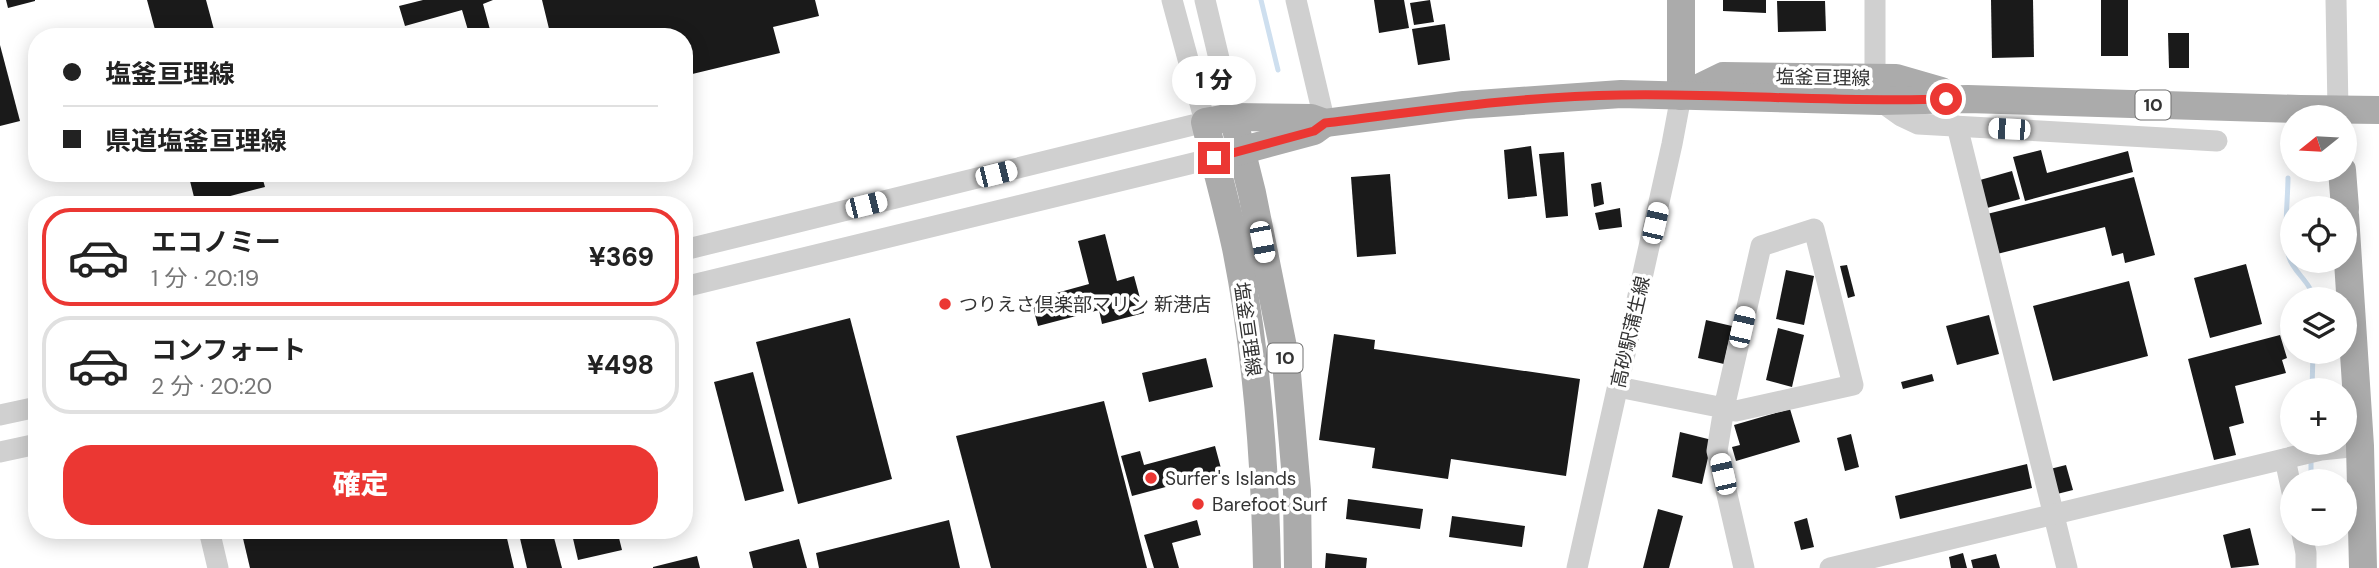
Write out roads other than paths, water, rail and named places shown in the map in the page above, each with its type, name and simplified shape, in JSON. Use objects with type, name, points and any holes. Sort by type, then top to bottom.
[{"type":"main road","points":[[1681,0],[1681,96]]},
{"type":"main road","name":"塩釜亘理線","points":[[1681,96],[1723,76],[1828,78],[1840,86],[1968,99],[2280,109]]},
{"type":"main road","name":"塩釜亘理線","points":[[1267,568],[1266,491],[1250,337],[1236,249],[1205,122],[1233,117],[1275,130],[1464,105],[1620,94],[1681,96],[1877,90]]},
{"type":"main road","name":"塩釜亘理線","points":[[1233,117],[1286,362],[1297,491],[1298,568]]},
{"type":"main road","name":"10","points":[[1214,158],[1242,152],[1275,130]]},
{"type":"main road","points":[[2349,273],[2360,446],[2363,568]]},
{"type":"street","points":[[693,248],[1205,122],[1172,0]]},
{"type":"street","points":[[1205,0],[1233,117]]},
{"type":"street","points":[[1296,0],[1317,124]]},
{"type":"street","points":[[1875,0],[1877,90],[1901,116],[1918,124],[2217,141]]},
{"type":"street","points":[[2336,0],[2354,105]]},
{"type":"street","name":"高砂駅蒲生線","points":[[1577,568],[1681,96]]},
{"type":"street","points":[[1957,125],[2067,568]]},
{"type":"street","points":[[693,285],[1214,158]]},
{"type":"street","points":[[1618,387],[1724,408],[1736,411],[1853,385],[1814,229],[1761,246],[1724,408],[1717,451],[1744,568]]},
{"type":"street","points":[[0,415],[28,409]]},
{"type":"street","points":[[0,452],[28,446]]},
{"type":"street","points":[[1830,568],[2321,450],[2360,446]]},
{"type":"street","points":[[2292,457],[2292,469]]},
{"type":"street","points":[[211,539],[218,568]]},
{"type":"street","points":[[2303,546],[2306,568]]},
{"type":"waterway","points":[[1261,0],[1278,70]]},
{"type":"waterway","points":[[2288,182],[2287,249],[2291,262],[2309,287]]},
{"type":"waterway","points":[[2312,378],[2313,364]]},
{"type":"waterway","points":[[2311,456],[2311,469]]},
{"type":"place","name":"つりえさ倶楽部マリン 新港店","points":[[945,304]]},
{"type":"place","name":"Surfer's Islands","points":[[1151,478]]},
{"type":"place","name":"Barefoot Surf","points":[[1198,504]]}]
